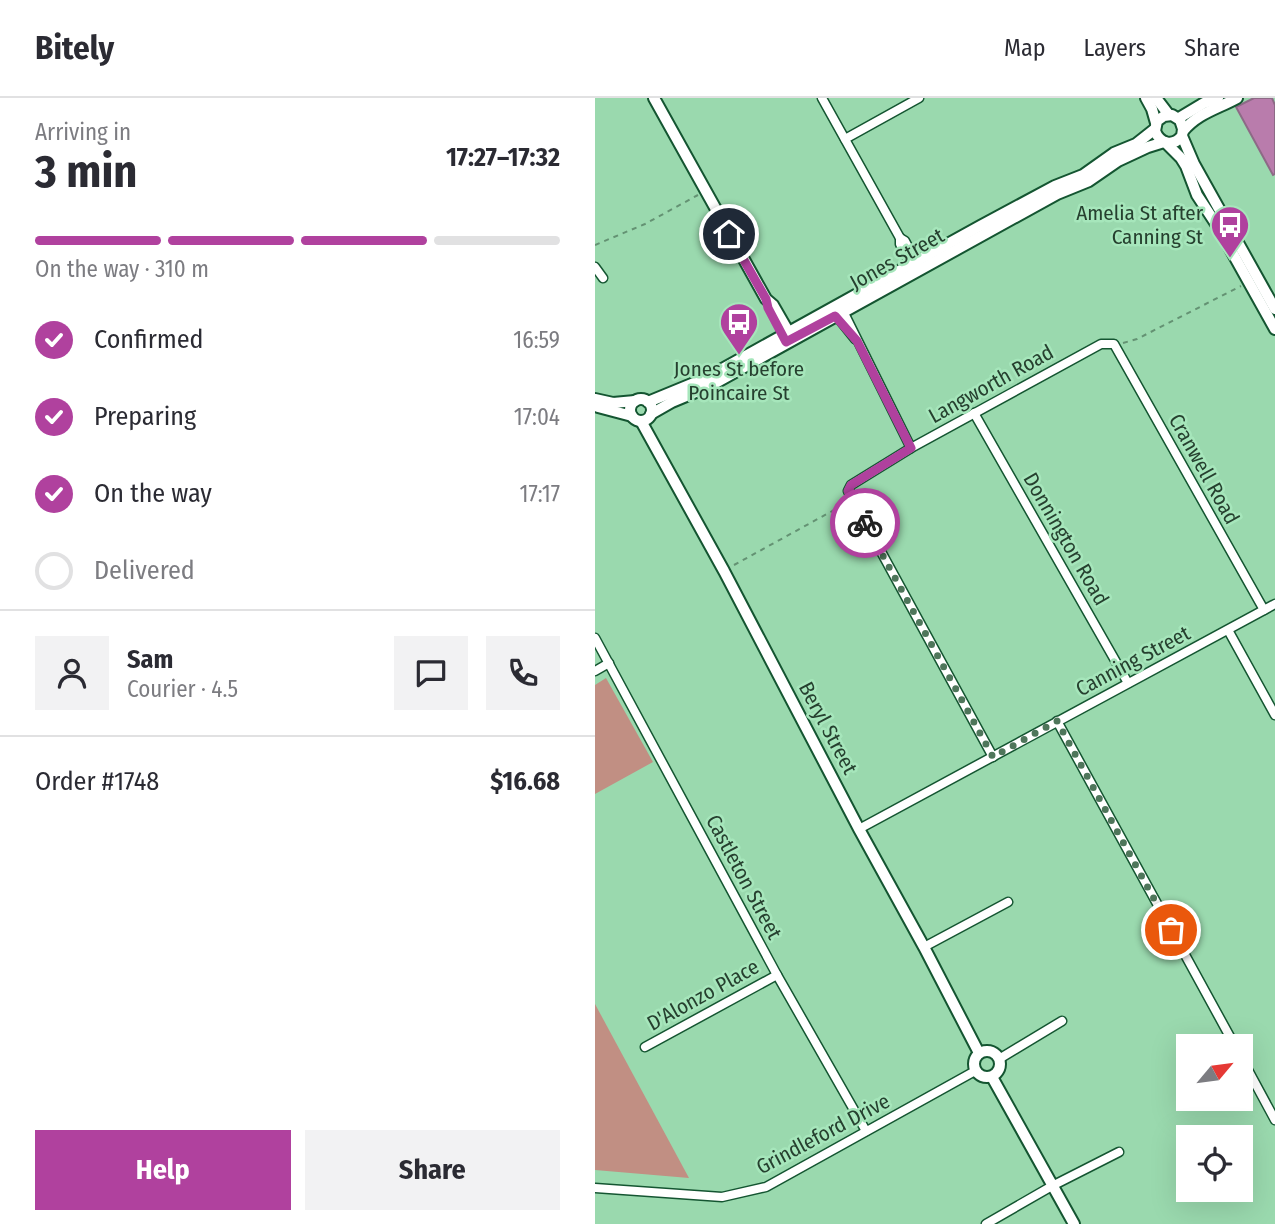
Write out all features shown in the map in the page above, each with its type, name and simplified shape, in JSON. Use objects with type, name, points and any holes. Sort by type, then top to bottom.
[{"type":"street","points":[[654,98],[766,299],[768,308],[787,337]]},
{"type":"street","points":[[822,98],[915,267]]},
{"type":"street","points":[[845,139],[919,98]]},
{"type":"street","points":[[1146,98],[1152,109],[1157,137],[1181,158],[1197,195],[1275,329]]},
{"type":"street","points":[[1156,98],[1183,124],[1182,133],[1193,164],[1275,309]]},
{"type":"street","points":[[1156,126],[1161,117],[1174,117],[1218,98]]},
{"type":"street","points":[[1165,142],[1176,141],[1193,119],[1237,98]]},
{"type":"street","name":"Jones Street","points":[[915,267],[1037,195],[1083,175],[1114,153],[1136,144],[1156,126]]},
{"type":"street","name":"Jones Street","points":[[595,399],[613,403],[641,400],[648,402],[704,379],[915,267],[1057,194],[1089,181],[1118,160],[1151,145],[1165,142]]},
{"type":"street","points":[[595,267],[603,278]]},
{"type":"street","points":[[837,310],[857,341],[911,448]]},
{"type":"street","name":"Jones Street","points":[[641,417],[708,387],[787,337]]},
{"type":"street","name":"Langworth Road","points":[[852,500],[848,491],[851,485],[911,448],[1101,344],[1114,344]]},
{"type":"street","name":"Cranwell Road","points":[[1114,344],[1264,610]]},
{"type":"street","points":[[635,401],[630,410],[641,417]]},
{"type":"street","points":[[641,417],[651,408],[648,402]]},
{"type":"street","points":[[595,406],[641,417]]},
{"type":"street","name":"Donnington Road","points":[[974,413],[1128,683]]},
{"type":"street","name":"Beryl Street","points":[[641,417],[979,1053]]},
{"type":"street","points":[[852,500],[993,757]]},
{"type":"street","name":"Canning Street","points":[[859,829],[1275,604]]},
{"type":"street","points":[[1229,630],[1275,715]]},
{"type":"street","name":"Castleton Street","points":[[595,638],[777,975],[866,1131]]},
{"type":"street","points":[[595,671],[609,663]]},
{"type":"street","points":[[1057,721],[1228,1034]]},
{"type":"street","points":[[924,947],[1008,902]]},
{"type":"street","name":"D'Alonzo Place","points":[[645,1046],[777,975]]},
{"type":"street","points":[[999,1059],[1062,1021]]},
{"type":"street","points":[[991,1051],[999,1059],[999,1070],[992,1077],[983,1077],[975,1071],[973,1062],[979,1053],[991,1051]]},
{"type":"street","name":"Grindleford Drive","points":[[595,1188],[722,1197],[766,1187],[975,1071]]},
{"type":"street","points":[[992,1077],[1074,1224]]},
{"type":"street","points":[[1253,1079],[1275,1120]]},
{"type":"street","points":[[986,1224],[1119,1152]]},
{"type":"path","points":[[595,245],[645,225],[705,191]]},
{"type":"path","points":[[1114,344],[1137,340],[1242,285]]},
{"type":"path","points":[[724,571],[852,500]]},
{"type":"shaded area","points":[[1254,98],[1272,98],[1275,105],[1273,175],[1236,107]]},
{"type":"shaded area","points":[[606,678],[653,762],[595,794],[595,685]]},
{"type":"shaded area","points":[[595,1004],[689,1178],[595,1170]]},
{"type":"way so far","points":[[865,523],[993,757],[1057,721],[1171,930]]},
{"type":"place","name":"Amelia St after Canning St","points":[[1230,259]]},
{"type":"place","name":"Jones St before Poincaire St","points":[[739,356]]},
{"type":"route","points":[[729,234],[766,299],[786,342],[835,316],[857,341],[911,448],[851,485],[848,491],[865,523]]}]
